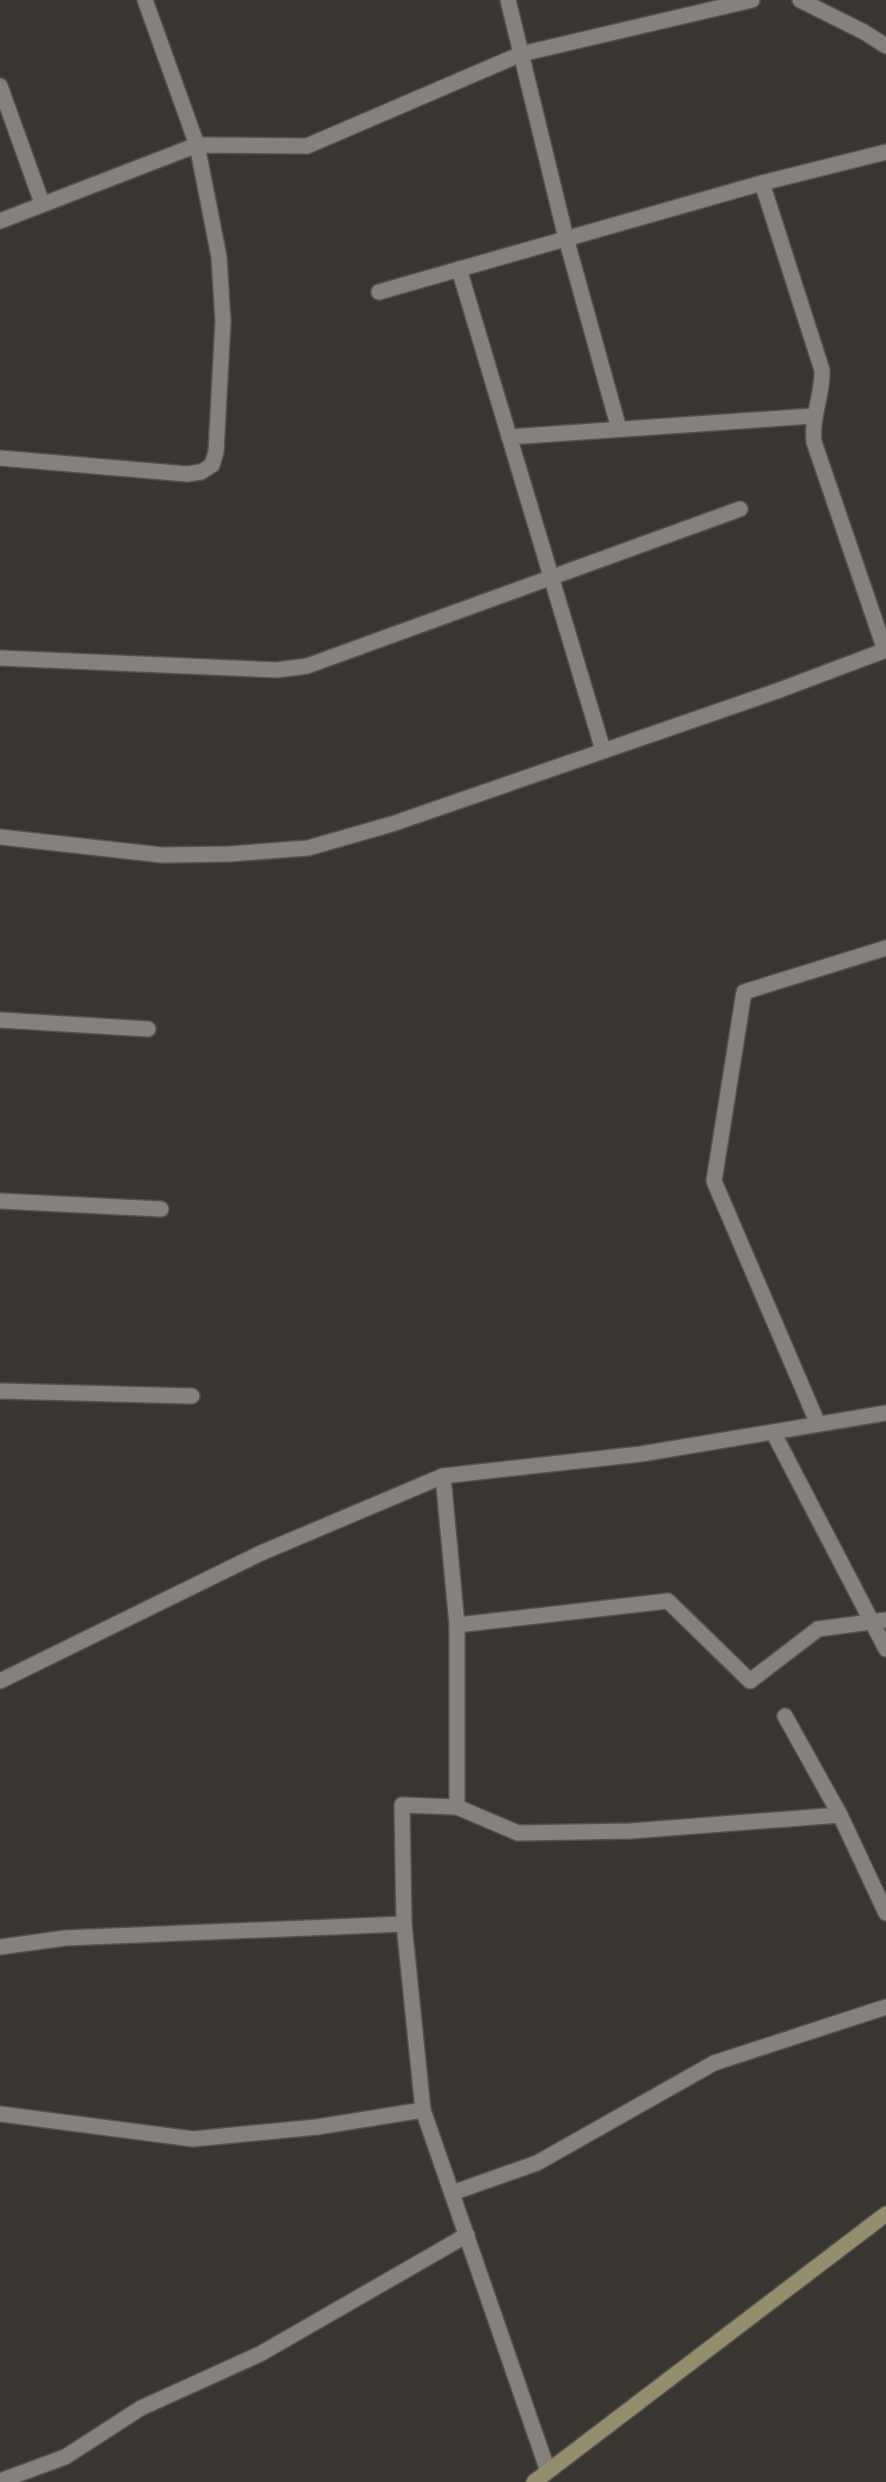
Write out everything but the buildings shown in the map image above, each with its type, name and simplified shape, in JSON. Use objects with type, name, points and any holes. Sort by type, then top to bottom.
[{"type":"main road","points":[[534,2482],[886,2214]]},
{"type":"street","points":[[0,458],[187,474],[201,472],[212,465],[216,452],[223,321],[219,257],[197,145],[145,0]]},
{"type":"street","points":[[508,0],[566,238],[619,429]]},
{"type":"street","points":[[0,220],[42,202],[197,145],[307,146],[521,54],[752,0]]},
{"type":"street","points":[[800,0],[864,32],[886,46]]},
{"type":"street","points":[[0,86],[42,202]]},
{"type":"street","points":[[379,292],[762,183],[886,152]]},
{"type":"street","points":[[0,837],[162,855],[229,854],[308,848],[392,824],[886,650],[814,442],[813,416],[823,382],[822,370],[762,183]]},
{"type":"street","points":[[459,269],[603,750]]},
{"type":"street","points":[[509,437],[813,416]]},
{"type":"street","points":[[0,657],[277,670],[307,666],[740,508]]},
{"type":"street","points":[[818,1424],[714,1181],[744,992],[886,948]]},
{"type":"street","points":[[0,1020],[148,1029]]},
{"type":"street","points":[[0,1201],[161,1209]]},
{"type":"street","points":[[0,1391],[192,1396]]},
{"type":"street","points":[[0,1681],[261,1553],[443,1476],[641,1454],[886,1413]]},
{"type":"street","points":[[773,1432],[880,1622],[886,1649]]},
{"type":"street","points":[[443,1476],[457,1625],[457,1807]]},
{"type":"street","points":[[457,1625],[668,1601],[750,1681],[818,1629],[880,1622]]},
{"type":"street","points":[[784,1716],[840,1815],[886,1913]]},
{"type":"street","points":[[548,2471],[423,2110],[404,1924],[402,1805],[457,1807],[518,1833],[631,1831],[840,1815]]},
{"type":"street","points":[[0,1947],[65,1938],[404,1924]]},
{"type":"street","points":[[452,2193],[537,2163],[714,2063],[886,2007]]},
{"type":"street","points":[[0,2114],[193,2139],[317,2127],[423,2110]]},
{"type":"street","points":[[0,2481],[65,2457],[141,2408],[260,2354],[467,2235]]}]
